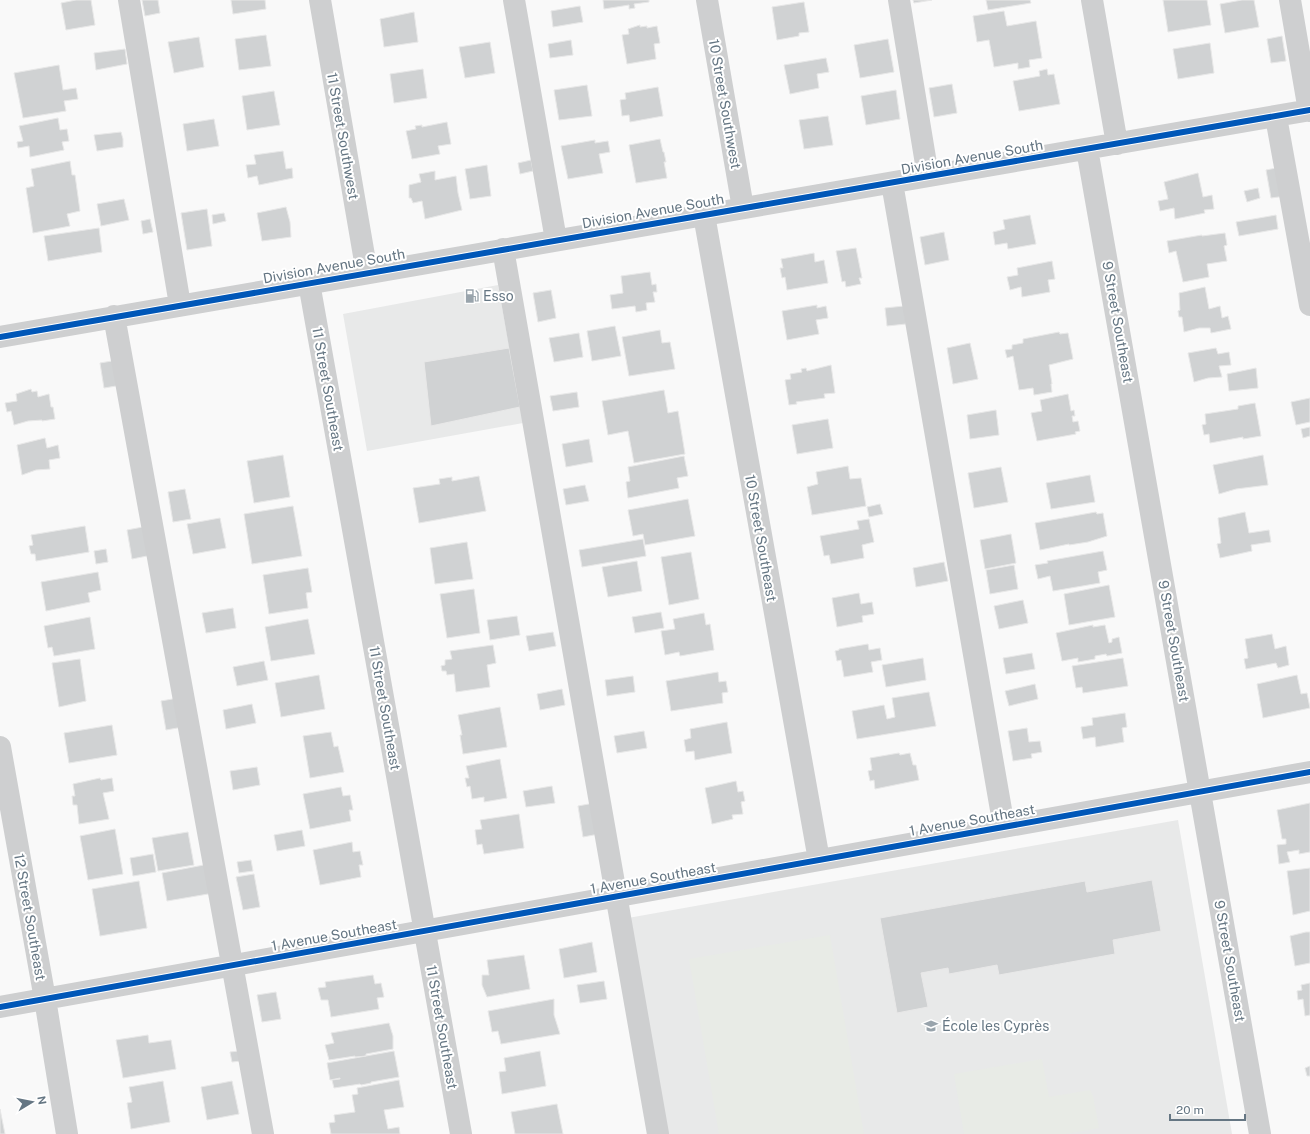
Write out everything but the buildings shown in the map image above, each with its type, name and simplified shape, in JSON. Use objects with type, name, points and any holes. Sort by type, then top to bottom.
[{"type":"street","points":[[129,0],[180,305]]},
{"type":"street","name":"11 Street Southwest","points":[[320,0],[366,273]]},
{"type":"street","points":[[514,0],[556,240]]},
{"type":"street","name":"10 Street Southwest","points":[[707,0],[743,208]]},
{"type":"street","points":[[899,0],[928,176]]},
{"type":"street","points":[[1092,0],[1117,144]]},
{"type":"street","points":[[1290,0],[1309,110]]},
{"type":"street","name":"Division Avenue South","points":[[0,337],[114,316],[1309,110]]},
{"type":"street","points":[[1276,116],[1310,305]]},
{"type":"street","name":"9 Street Southeast","points":[[1087,149],[1260,1134]]},
{"type":"street","points":[[892,183],[1004,827]]},
{"type":"street","name":"10 Street Southeast","points":[[704,215],[819,860]]},
{"type":"street","points":[[503,249],[658,1134]]},
{"type":"street","name":"11 Street Southeast","points":[[309,283],[461,1134]]},
{"type":"street","points":[[114,316],[263,1134]]},
{"type":"street","name":"12 Street Southeast","points":[[0,747],[45,999],[67,1134]]},
{"type":"street","name":"1 Avenue Southeast","points":[[0,1007],[1310,772]]},
{"type":"shaded area","points":[[498,285],[523,423],[367,451],[343,314]]},
{"type":"shaded area","name":"École les Cyprès","points":[[1178,820],[1232,1134],[667,1134],[628,918]]},
{"type":"shaded area","points":[[830,935],[864,1134],[719,1134],[689,959]]},
{"type":"shaded area","points":[[1042,1059],[1049,1097],[1090,1090],[1093,1096],[1099,1128],[1066,1134],[964,1134],[954,1074]]},
{"type":"cycle path","points":[[0,337],[1310,110]]},
{"type":"cycle path","points":[[0,1007],[1310,772]]},
{"type":"place","name":"Esso","points":[[472,296]]},
{"type":"place","name":"École les Cyprès","points":[[931,1026]]}]
